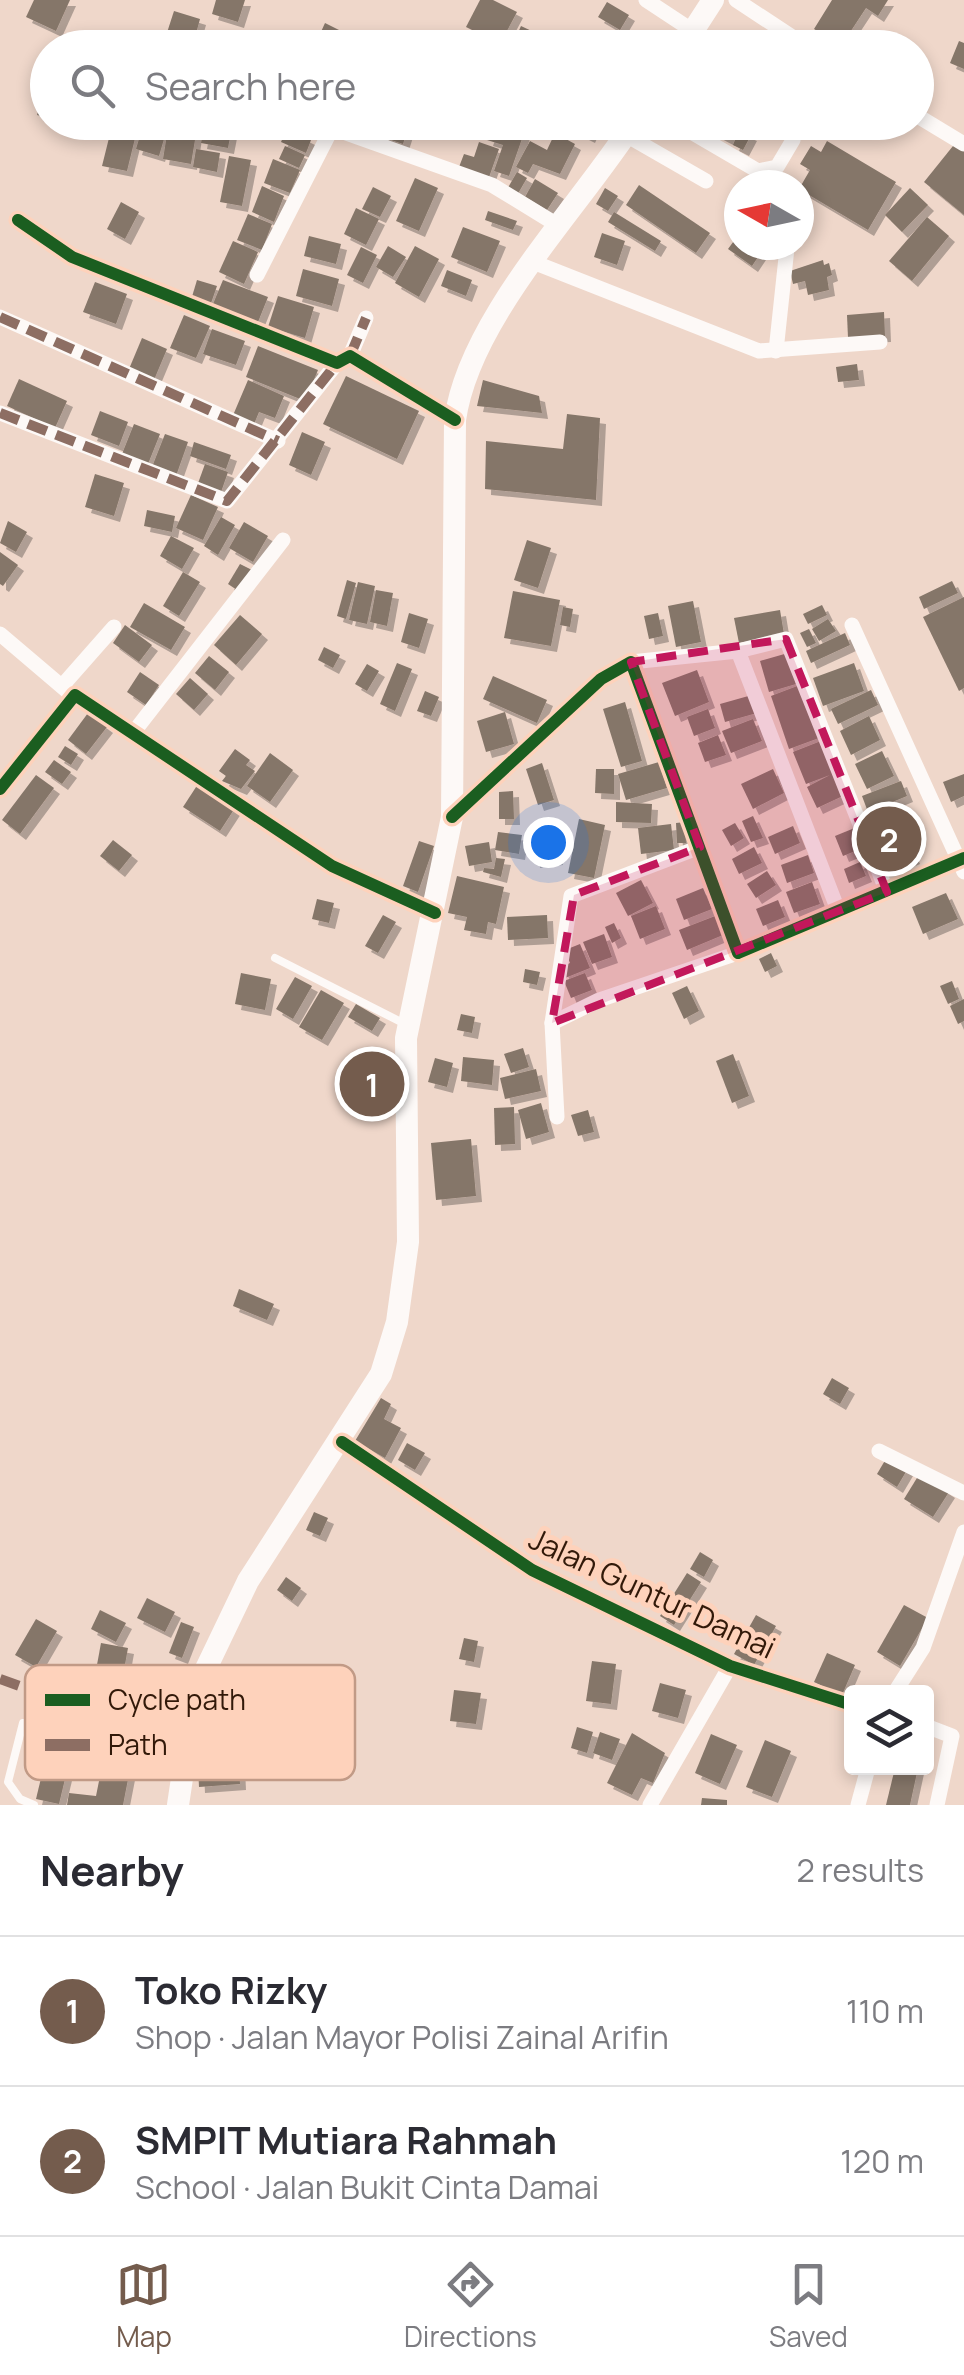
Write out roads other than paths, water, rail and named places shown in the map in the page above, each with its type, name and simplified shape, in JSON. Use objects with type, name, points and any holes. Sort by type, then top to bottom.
[{"type":"main road","points":[[693,30],[713,0]]},
{"type":"main road","points":[[208,1665],[264,1554],[342,1442],[381,1374],[402,1296],[408,1242],[409,1026],[452,817],[455,420],[459,390],[471,360],[534,262],[622,140]]},
{"type":"main road","points":[[178,1805],[181,1780]]},
{"type":"street","points":[[646,0],[678,30]]},
{"type":"street","points":[[736,0],[781,30]]},
{"type":"street","points":[[934,125],[964,144]]},
{"type":"street","points":[[257,275],[326,140]]},
{"type":"street","points":[[366,140],[492,185],[558,226]]},
{"type":"street","points":[[646,140],[706,182]]},
{"type":"street","points":[[705,140],[758,171],[777,168],[793,140]]},
{"type":"street","points":[[18,220],[72,257],[344,360],[455,420]]},
{"type":"street","points":[[776,351],[785,260]]},
{"type":"street","points":[[534,262],[736,346],[776,351],[880,342]]},
{"type":"street","points":[[0,318],[278,441]]},
{"type":"street","points":[[0,413],[226,501],[344,360],[366,318]]},
{"type":"street","points":[[132,733],[282,540]]},
{"type":"street","points":[[552,1023],[599,1000],[738,953],[962,863],[852,625]]},
{"type":"street","points":[[0,789],[114,627]]},
{"type":"street","points":[[0,634],[67,691],[332,866],[435,913]]},
{"type":"street","points":[[452,817],[601,679],[632,662],[738,651],[786,640],[887,892]]},
{"type":"street","points":[[738,651],[838,910]]},
{"type":"street","points":[[632,662],[738,953]]},
{"type":"street","points":[[557,1117],[551,1061],[552,1023],[571,896],[700,847]]},
{"type":"street","name":"Jalan Guntur Damai","points":[[342,1442],[532,1570],[730,1666],[844,1702]]},
{"type":"street","points":[[879,1451],[964,1493]]},
{"type":"street","points":[[899,1685],[923,1648],[964,1532]]},
{"type":"street","points":[[650,1805],[730,1666]]},
{"type":"street","points":[[934,1729],[952,1736],[937,1805]]},
{"type":"street","points":[[858,1805],[866,1775]]},
{"type":"lane","points":[[275,958],[409,1026]]},
{"type":"lane","points":[[23,1723],[8,1782],[20,1799],[34,1805]]},
{"type":"place","name":"SMPIT Mutiara Rahmah","points":[[889,839]]},
{"type":"place","name":"Toko Rizky","points":[[372,1084]]}]
